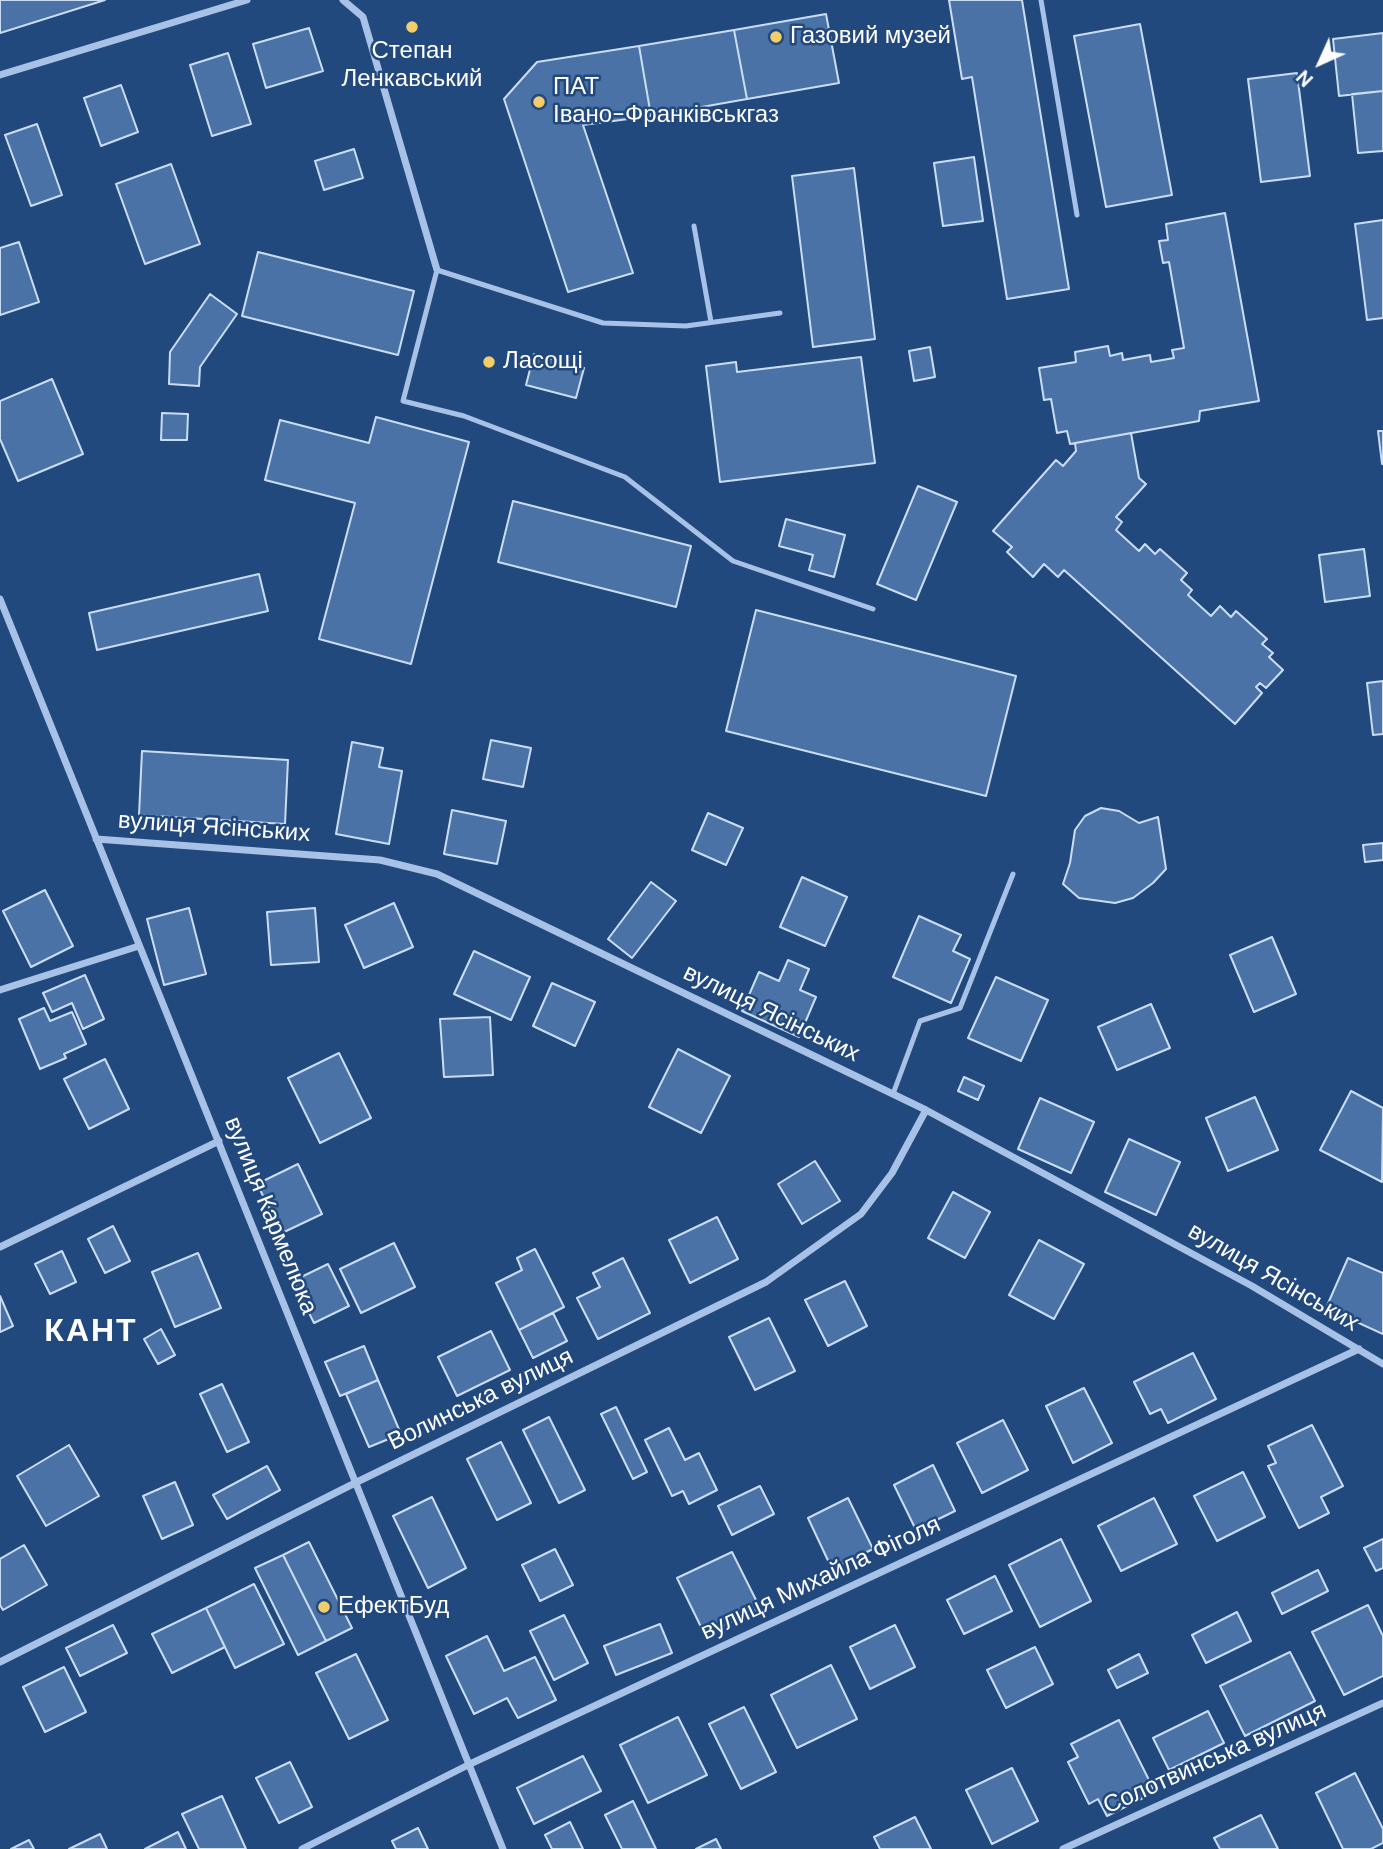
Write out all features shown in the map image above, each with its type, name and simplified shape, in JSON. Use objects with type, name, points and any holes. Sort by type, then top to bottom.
[{"type":"street","points":[[0,75],[247,0]]},
{"type":"street","points":[[343,0],[363,16],[437,270]]},
{"type":"street","name":"вулиця Кармелюка","points":[[0,599],[503,1849]]},
{"type":"street","name":"вулиця Ясінських","points":[[96,839],[380,860],[437,874],[926,1110],[1252,1286],[1383,1364]]},
{"type":"street","points":[[0,990],[139,946]]},
{"type":"street","name":"Волинська вулиця","points":[[0,1662],[357,1482],[765,1282],[862,1213],[892,1173],[926,1110]]},
{"type":"street","points":[[0,1247],[219,1141]]},
{"type":"street","name":"вулиця Михайла Фіголя","points":[[302,1849],[470,1764],[1359,1349]]},
{"type":"street","name":"Солотвинська вулиця","points":[[1063,1849],[1383,1703]]},
{"type":"lane","points":[[1041,0],[1077,215]]},
{"type":"lane","points":[[694,226],[710,322]]},
{"type":"lane","points":[[780,313],[686,326],[603,323],[437,270],[403,401],[464,416],[625,477],[733,561],[873,609]]},
{"type":"lane","points":[[893,1094],[920,1021],[960,1008],[1013,874]]},
{"type":"building","points":[[0,0],[105,0],[0,33]]},
{"type":"building","points":[[949,0],[1022,0],[1069,289],[1007,299],[972,77],[962,79]]},
{"type":"building","points":[[826,14],[839,83],[747,99],[734,30]]},
{"type":"building","points":[[1140,24],[1172,195],[1106,207],[1074,36]]},
{"type":"building","points":[[309,28],[323,71],[266,88],[253,44]]},
{"type":"building","points":[[734,30],[747,99],[651,116],[639,46]]},
{"type":"building","points":[[1383,33],[1383,91],[1339,96],[1333,39]]},
{"type":"building","points":[[639,46],[651,116],[583,125],[633,273],[568,292],[504,99],[537,62]]},
{"type":"building","points":[[228,53],[251,124],[212,136],[190,65]]},
{"type":"building","points":[[1297,73],[1310,176],[1261,182],[1248,79]]},
{"type":"building","points":[[121,85],[138,132],[101,146],[84,98]]},
{"type":"building","points":[[1383,91],[1383,151],[1358,153],[1352,94]]},
{"type":"building","points":[[37,124],[62,195],[31,206],[5,135]]},
{"type":"building","points":[[354,149],[363,178],[324,190],[315,161]]},
{"type":"building","points":[[974,157],[983,221],[943,226],[934,163]]},
{"type":"building","points":[[171,164],[200,244],[145,264],[116,184]]},
{"type":"building","points":[[854,168],[875,339],[813,347],[792,176]]},
{"type":"building","points":[[1225,213],[1259,401],[1200,411],[1199,421],[1070,444],[1067,431],[1057,433],[1051,399],[1044,400],[1039,368],[1076,362],[1075,352],[1108,346],[1110,356],[1122,353],[1123,360],[1150,355],[1151,362],[1174,358],[1172,350],[1184,348],[1169,262],[1163,263],[1159,241],[1168,240],[1166,224]]},
{"type":"building","points":[[1383,220],[1383,318],[1367,320],[1355,224]]},
{"type":"building","points":[[19,242],[39,302],[0,315],[0,248]]},
{"type":"building","points":[[258,252],[414,291],[398,355],[242,316]]},
{"type":"building","points":[[210,294],[237,314],[200,367],[199,386],[169,384],[170,352]]},
{"type":"building","points":[[930,347],[935,377],[914,381],[909,351]]},
{"type":"building","points":[[534,354],[584,368],[576,398],[526,385]]},
{"type":"building","points":[[861,357],[875,463],[720,482],[706,366],[736,362],[737,372]]},
{"type":"building","points":[[52,379],[83,454],[18,481],[0,439],[0,401]]},
{"type":"building","points":[[162,413],[188,414],[187,440],[161,440]]},
{"type":"building","points":[[376,417],[469,442],[411,664],[319,639],[355,503],[265,480],[280,420],[369,443]]},
{"type":"building","points":[[1378,431],[1383,431],[1383,464],[1382,464]]},
{"type":"building","points":[[1131,433],[1139,478],[1146,484],[1116,517],[1122,522],[1116,530],[1139,551],[1145,544],[1155,554],[1160,549],[1187,573],[1181,580],[1192,590],[1188,595],[1211,616],[1220,606],[1231,617],[1236,611],[1267,639],[1262,644],[1273,653],[1269,657],[1283,670],[1266,688],[1260,683],[1256,687],[1262,693],[1235,724],[1064,570],[1058,577],[1044,564],[1033,577],[1007,552],[1012,547],[993,531],[1056,460],[1063,466],[1076,451],[1075,443]]},
{"type":"building","points":[[918,486],[957,502],[916,600],[877,584]]},
{"type":"building","points":[[513,501],[691,546],[676,607],[498,562]]},
{"type":"building","points":[[786,519],[845,535],[834,577],[809,570],[813,555],[779,546]]},
{"type":"building","points":[[1364,549],[1370,596],[1325,602],[1319,555]]},
{"type":"building","points":[[259,574],[268,611],[97,650],[89,613]]},
{"type":"building","points":[[756,610],[1016,676],[986,796],[726,731]]},
{"type":"building","points":[[1383,681],[1383,734],[1373,735],[1367,683]]},
{"type":"building","points":[[491,740],[531,748],[523,787],[483,779]]},
{"type":"building","points":[[352,742],[383,748],[379,767],[402,771],[389,844],[336,834]]},
{"type":"building","points":[[142,751],[288,760],[285,824],[139,815]]},
{"type":"building","points":[[1101,808],[1119,811],[1139,823],[1158,817],[1166,869],[1133,898],[1115,903],[1079,898],[1063,884],[1070,863],[1075,830],[1085,816]]},
{"type":"building","points":[[452,810],[506,821],[497,864],[444,854]]},
{"type":"building","points":[[708,813],[743,828],[726,865],[692,850]]},
{"type":"building","points":[[1383,843],[1383,860],[1365,862],[1363,845]]},
{"type":"building","points":[[802,877],[847,897],[825,946],[780,927]]},
{"type":"building","points":[[651,882],[676,901],[632,958],[608,939]]},
{"type":"building","points":[[45,890],[73,946],[31,967],[3,911]]},
{"type":"building","points":[[394,903],[413,947],[364,968],[345,925]]},
{"type":"building","points":[[189,908],[206,974],[164,985],[147,919]]},
{"type":"building","points":[[315,908],[319,962],[271,965],[267,912]]},
{"type":"building","points":[[919,916],[961,935],[953,951],[970,959],[951,1003],[893,977]]},
{"type":"building","points":[[1272,937],[1296,994],[1254,1012],[1230,955]]},
{"type":"building","points":[[474,951],[530,977],[511,1020],[454,994]]},
{"type":"building","points":[[788,960],[809,969],[800,990],[816,997],[799,1037],[742,1011],[759,972],[779,981]]},
{"type":"building","points":[[85,975],[104,1019],[83,1029],[72,1003],[52,1012],[43,993]]},
{"type":"building","points":[[996,977],[1048,1000],[1021,1061],[968,1038]]},
{"type":"building","points":[[552,983],[595,1002],[575,1046],[533,1026]]},
{"type":"building","points":[[1151,1004],[1170,1048],[1117,1070],[1098,1027]]},
{"type":"building","points":[[44,1008],[50,1021],[72,1012],[86,1044],[64,1054],[66,1058],[40,1069],[19,1019]]},
{"type":"building","points":[[490,1017],[493,1075],[444,1077],[440,1019]]},
{"type":"building","points":[[678,1049],[730,1076],[701,1133],[649,1107]]},
{"type":"building","points":[[339,1053],[371,1118],[320,1143],[288,1078]]},
{"type":"building","points":[[105,1059],[129,1109],[89,1129],[64,1079]]},
{"type":"building","points":[[964,1077],[984,1086],[978,1100],[958,1091]]},
{"type":"building","points":[[1351,1091],[1383,1108],[1382,1182],[1320,1150]]},
{"type":"building","points":[[1255,1097],[1278,1150],[1228,1171],[1206,1118]]},
{"type":"building","points":[[1040,1098],[1094,1122],[1071,1173],[1018,1149]]},
{"type":"building","points":[[1129,1139],[1180,1162],[1156,1215],[1105,1192]]},
{"type":"building","points":[[815,1161],[840,1201],[802,1224],[778,1184]]},
{"type":"building","points":[[298,1164],[322,1214],[282,1233],[257,1184]]},
{"type":"building","points":[[953,1192],[990,1212],[965,1258],[928,1238]]},
{"type":"building","points":[[717,1217],[738,1259],[690,1283],[669,1240]]},
{"type":"building","points":[[113,1226],[130,1261],[105,1273],[88,1239]]},
{"type":"building","points":[[1039,1240],[1084,1264],[1054,1319],[1009,1295]]},
{"type":"building","points":[[394,1243],[415,1287],[361,1313],[340,1269]]},
{"type":"building","points":[[535,1249],[564,1307],[519,1330],[496,1283],[522,1270],[517,1258]]},
{"type":"building","points":[[62,1251],[76,1282],[50,1294],[35,1264]]},
{"type":"building","points":[[198,1253],[221,1308],[175,1327],[152,1272]]},
{"type":"building","points":[[623,1258],[650,1313],[598,1339],[577,1298],[600,1287],[593,1273]]},
{"type":"building","points":[[1348,1258],[1383,1273],[1383,1334],[1326,1308]]},
{"type":"building","points":[[328,1264],[349,1306],[314,1323],[293,1281]]},
{"type":"building","points":[[845,1281],[867,1326],[828,1346],[805,1300]]},
{"type":"building","points":[[0,1296],[13,1326],[0,1332]]},
{"type":"building","points":[[553,1313],[567,1341],[533,1358],[519,1330]]},
{"type":"building","points":[[769,1318],[795,1371],[755,1390],[729,1337]]},
{"type":"building","points":[[161,1329],[175,1355],[158,1364],[144,1339]]},
{"type":"building","points":[[491,1331],[510,1370],[457,1396],[438,1357]]},
{"type":"building","points":[[364,1346],[378,1380],[340,1396],[325,1362]]},
{"type":"building","points":[[1193,1353],[1216,1399],[1168,1423],[1161,1409],[1150,1414],[1134,1382]]},
{"type":"building","points":[[378,1380],[401,1434],[369,1447],[346,1394]]},
{"type":"building","points":[[222,1384],[249,1442],[227,1452],[200,1394]]},
{"type":"building","points":[[1084,1388],[1112,1443],[1073,1463],[1046,1406]]},
{"type":"building","points":[[616,1407],[647,1472],[633,1479],[601,1414]]},
{"type":"building","points":[[549,1417],[585,1490],[559,1503],[523,1430]]},
{"type":"building","points":[[1003,1420],[1028,1470],[982,1493],[957,1443]]},
{"type":"building","points":[[1312,1425],[1343,1486],[1321,1497],[1329,1513],[1299,1528],[1268,1466],[1276,1463],[1268,1446]]},
{"type":"building","points":[[669,1428],[685,1460],[699,1453],[717,1490],[689,1504],[683,1491],[672,1496],[645,1440]]},
{"type":"building","points":[[501,1442],[531,1503],[497,1520],[467,1459]]},
{"type":"building","points":[[69,1445],[99,1496],[46,1526],[17,1476]]},
{"type":"building","points":[[933,1465],[955,1511],[916,1530],[894,1485]]},
{"type":"building","points":[[267,1466],[280,1490],[227,1519],[213,1495]]},
{"type":"building","points":[[1243,1472],[1265,1517],[1217,1541],[1194,1496]]},
{"type":"building","points":[[175,1482],[193,1525],[162,1539],[143,1496]]},
{"type":"building","points":[[760,1486],[774,1514],[732,1535],[718,1506]]},
{"type":"building","points":[[432,1497],[466,1568],[428,1588],[393,1516]]},
{"type":"building","points":[[848,1498],[873,1549],[832,1569],[808,1518]]},
{"type":"building","points":[[1154,1498],[1177,1544],[1121,1571],[1098,1526]]},
{"type":"building","points":[[1061,1539],[1091,1601],[1040,1627],[1009,1565]]},
{"type":"building","points":[[1383,1539],[1383,1568],[1376,1571],[1364,1548]]},
{"type":"building","points":[[309,1542],[352,1628],[326,1641],[283,1555]]},
{"type":"building","points":[[24,1545],[47,1585],[3,1610],[0,1605],[0,1559]]},
{"type":"building","points":[[555,1549],[573,1585],[540,1601],[522,1565]]},
{"type":"building","points":[[732,1552],[760,1608],[705,1635],[677,1578]]},
{"type":"building","points":[[283,1555],[326,1641],[298,1655],[255,1568]]},
{"type":"building","points":[[1318,1570],[1328,1591],[1282,1614],[1272,1593]]},
{"type":"building","points":[[995,1576],[1012,1611],[964,1634],[947,1600]]},
{"type":"building","points":[[254,1584],[284,1644],[235,1668],[206,1608]]},
{"type":"building","points":[[1368,1605],[1383,1636],[1383,1676],[1344,1695],[1312,1632]]},
{"type":"building","points":[[206,1608],[225,1647],[172,1673],[152,1634]]},
{"type":"building","points":[[1237,1612],[1251,1641],[1206,1663],[1192,1635]]},
{"type":"building","points":[[564,1615],[588,1663],[554,1680],[530,1631]]},
{"type":"building","points":[[660,1624],[672,1653],[616,1675],[604,1646]]},
{"type":"building","points":[[113,1625],[127,1653],[80,1676],[66,1648]]},
{"type":"building","points":[[895,1625],[915,1667],[870,1689],[850,1647]]},
{"type":"building","points":[[487,1636],[504,1671],[535,1657],[556,1700],[518,1718],[507,1698],[474,1714],[446,1656]]},
{"type":"building","points":[[1035,1647],[1053,1684],[1006,1708],[987,1670]]},
{"type":"building","points":[[1290,1652],[1315,1701],[1245,1736],[1220,1686]]},
{"type":"building","points":[[356,1654],[388,1720],[349,1739],[316,1673]]},
{"type":"building","points":[[1139,1654],[1148,1673],[1117,1688],[1108,1670]]},
{"type":"building","points":[[831,1665],[857,1719],[797,1748],[771,1695]]},
{"type":"building","points":[[64,1667],[86,1712],[45,1732],[23,1687]]},
{"type":"building","points":[[744,1707],[776,1772],[741,1789],[709,1724]]},
{"type":"building","points":[[1208,1711],[1224,1743],[1169,1770],[1153,1738]]},
{"type":"building","points":[[678,1717],[707,1775],[648,1803],[620,1745]]},
{"type":"building","points":[[1119,1720],[1155,1792],[1107,1816],[1098,1799],[1089,1804],[1068,1762],[1078,1757],[1071,1744]]},
{"type":"building","points":[[583,1756],[601,1791],[534,1824],[517,1788]]},
{"type":"building","points":[[290,1762],[312,1807],[279,1823],[256,1778]]},
{"type":"building","points":[[1012,1768],[1038,1821],[992,1844],[966,1790]]},
{"type":"building","points":[[1355,1773],[1383,1829],[1383,1843],[1371,1849],[1343,1849],[1316,1793]]},
{"type":"building","points":[[222,1796],[246,1849],[199,1849],[182,1814]]},
{"type":"building","points":[[633,1801],[656,1849],[622,1849],[605,1815]]},
{"type":"building","points":[[1261,1815],[1278,1849],[1220,1849],[1214,1838]]},
{"type":"building","points":[[915,1817],[931,1849],[880,1849],[874,1837]]},
{"type":"building","points":[[570,1822],[583,1849],[552,1849],[545,1835]]},
{"type":"building","points":[[418,1828],[428,1849],[396,1849],[392,1841]]},
{"type":"building","points":[[178,1832],[186,1849],[145,1849]]},
{"type":"building","points":[[100,1834],[107,1849],[69,1849]]},
{"type":"building","points":[[716,1839],[721,1849],[696,1849]]},
{"type":"building","points":[[29,1840],[34,1849],[11,1849]]},
{"type":"place","name":"Степан Ленкавський","points":[[412,27]]},
{"type":"place","name":"Газовий музей","points":[[776,37]]},
{"type":"place","name":"ПАТ Івано-Франківськгаз","points":[[539,102]]},
{"type":"place","name":"Ласощі","points":[[489,362]]},
{"type":"place","name":"ЕфектБуд","points":[[324,1607]]},
{"type":"district","name":"КАНТ","points":[[91,1333]]}]
